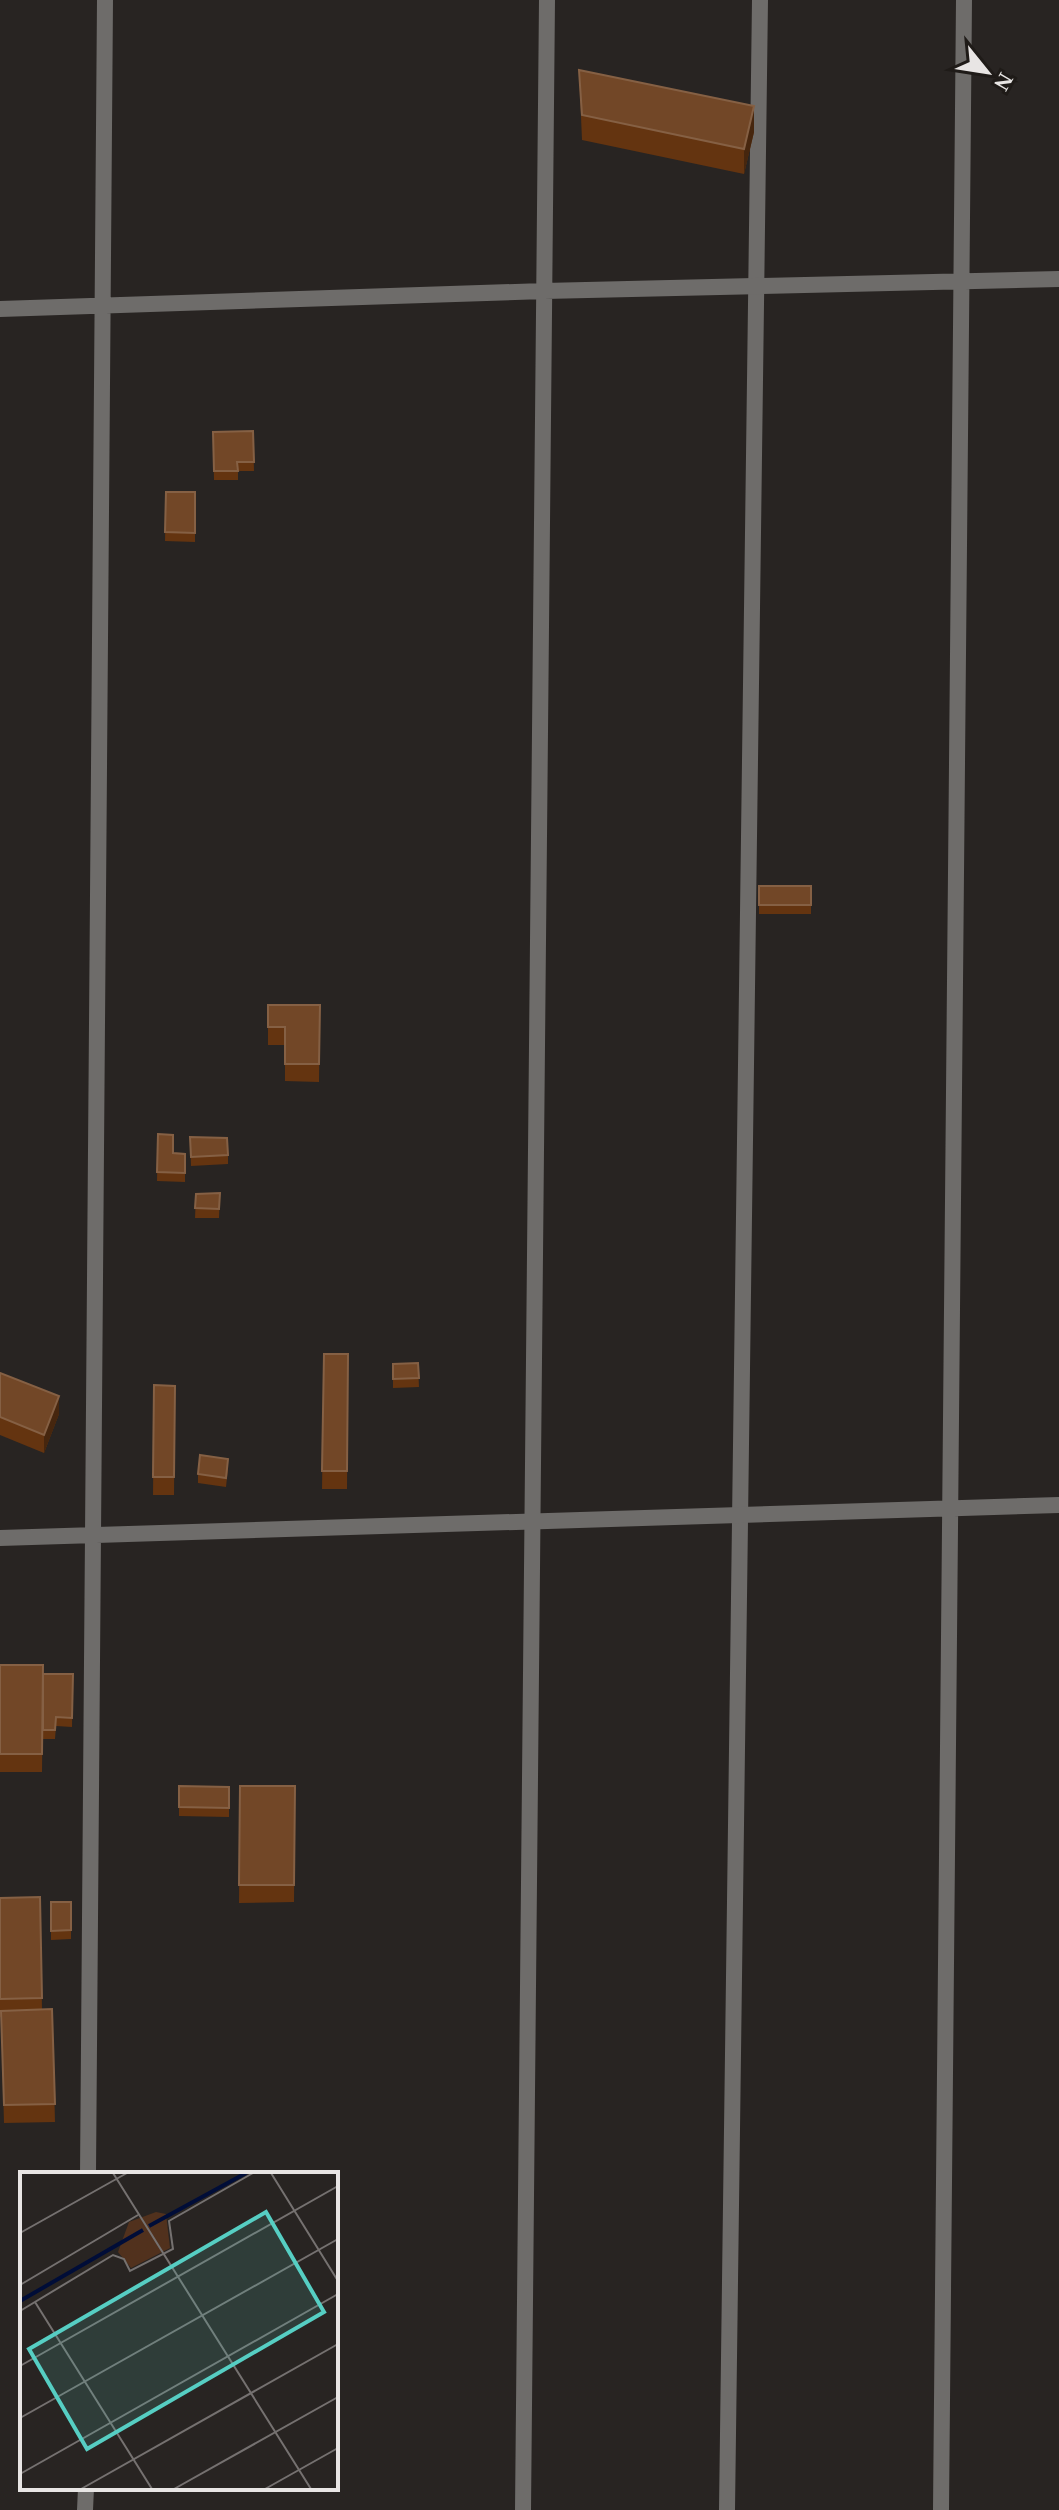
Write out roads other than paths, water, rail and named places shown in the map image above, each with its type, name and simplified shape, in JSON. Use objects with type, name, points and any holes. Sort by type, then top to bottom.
[{"type":"street","points":[[88,2172],[105,0]]},
{"type":"street","points":[[523,2510],[547,0]]},
{"type":"street","points":[[727,2510],[760,0]]},
{"type":"street","points":[[941,2510],[964,0]]},
{"type":"street","points":[[0,309],[544,291],[1059,279]]},
{"type":"street","points":[[0,1538],[1059,1505]]},
{"type":"street","points":[[85,2510],[86,2490]]}]
